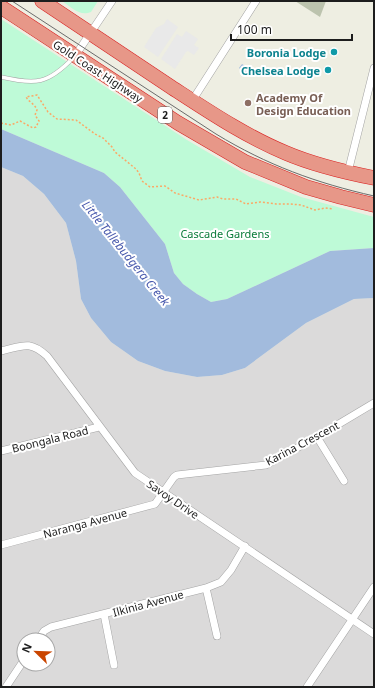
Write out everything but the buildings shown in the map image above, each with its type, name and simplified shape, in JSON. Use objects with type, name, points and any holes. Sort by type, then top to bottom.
[{"type":"highway","name":"2","points":[[42,1],[192,101],[240,131],[272,147],[311,162],[374,178]]},
{"type":"highway","name":"Gold Coast Highway","points":[[1,7],[178,123],[245,162],[306,187],[374,205]]},
{"type":"street","points":[[75,56],[112,1]]},
{"type":"street","points":[[192,101],[256,1]]},
{"type":"street","points":[[348,172],[374,68]]},
{"type":"street","name":"Savoy Drive","points":[[1,351],[30,345],[37,348],[47,356],[135,473],[374,634]]},
{"type":"street","name":"Karina Crescent","points":[[163,493],[177,475],[266,465],[374,404]]},
{"type":"street","name":"Boongala Road","points":[[1,451],[99,427]]},
{"type":"street","points":[[317,437],[344,481]]},
{"type":"street","name":"Naranga Avenue","points":[[1,545],[155,504],[163,493]]},
{"type":"street","name":"Ilkinia Avenue","points":[[43,632],[51,627],[206,588],[221,582],[231,570],[245,546]]},
{"type":"street","points":[[307,687],[374,587]]},
{"type":"street","points":[[206,588],[217,636]]},
{"type":"street","points":[[104,614],[114,665]]},
{"type":"street","points":[[6,687],[16,672]]},
{"type":"lane","points":[[1,77],[35,82],[56,74],[75,56]]},
{"type":"path","points":[[1,123],[11,125],[22,122],[33,128],[36,127],[40,121],[35,115],[37,110],[35,105],[26,98],[27,96],[37,95],[48,112],[57,119],[76,120],[103,138],[115,152],[136,169],[142,181],[150,187],[165,186],[175,193],[199,200],[217,197],[223,199],[236,199],[246,204],[260,202],[301,205],[315,210],[325,208],[333,209]]},
{"type":"shaded area","points":[[295,1],[326,1],[320,17]]},
{"type":"shaded area","points":[[167,19],[178,27],[158,57],[144,47],[156,28],[164,24]]},
{"type":"shaded area","points":[[186,31],[198,39],[194,45],[199,48],[194,55],[188,51],[186,52],[175,69],[161,59],[177,34],[182,37]]},
{"type":"shaded area","points":[[1,167],[23,176],[44,194],[66,223],[76,261],[81,299],[91,318],[111,342],[138,361],[165,371],[197,377],[222,375],[245,368],[306,323],[354,299],[374,298],[374,687],[1,687]]},
{"type":"green space","points":[[62,1],[98,1],[91,12],[83,13],[76,11]]},
{"type":"green space","name":"Cascade Gardens","points":[[1,19],[187,140],[250,177],[301,197],[374,217],[374,248],[330,251],[227,299],[211,302],[197,294],[183,284],[174,273],[165,244],[120,187],[104,173],[1,129]]},
{"type":"water","points":[[242,64],[253,71],[248,75],[239,68]]},
{"type":"water","name":"Little Tallebudgera Creek","points":[[1,129],[104,173],[120,187],[165,244],[174,273],[183,284],[211,302],[227,299],[330,251],[374,248],[374,298],[354,299],[306,323],[245,368],[222,375],[197,377],[165,371],[138,361],[111,342],[91,318],[81,299],[76,261],[66,223],[44,194],[23,176],[1,167]]},
{"type":"tram line","points":[[12,1],[235,145],[292,172],[332,185],[374,196]]},
{"type":"place","name":"Boronia Lodge","points":[[334,52]]},
{"type":"place","name":"Chelsea Lodge","points":[[328,70]]},
{"type":"place","name":"Academy Of Design Education","points":[[248,103]]}]
